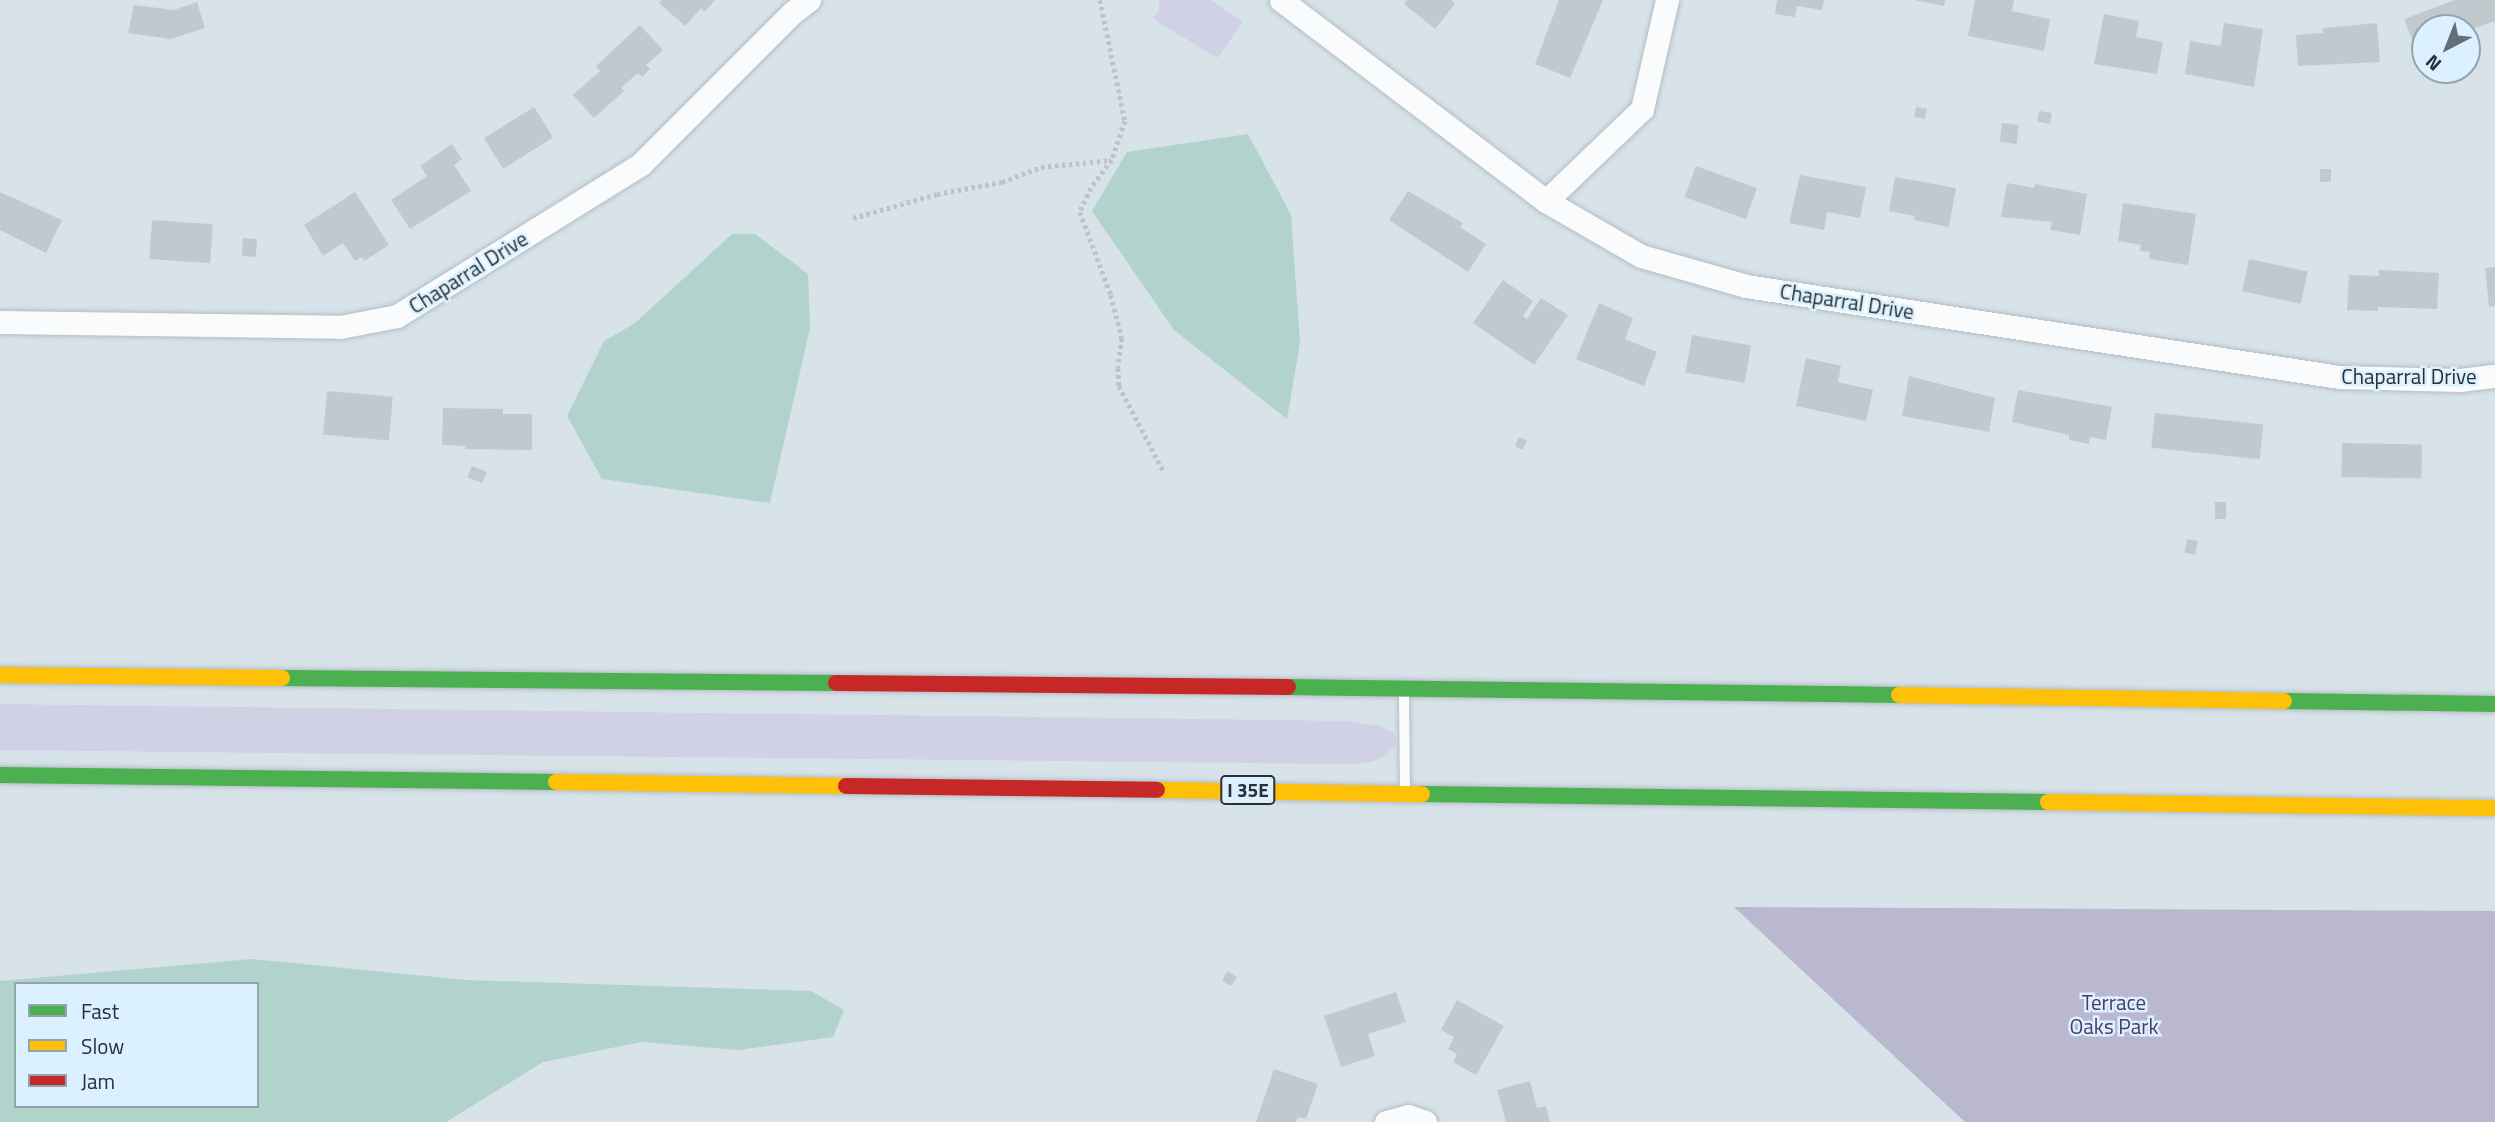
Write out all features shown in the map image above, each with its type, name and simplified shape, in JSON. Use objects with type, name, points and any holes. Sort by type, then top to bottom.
[{"type":"highway","points":[[0,675],[1404,688],[2495,704]]},
{"type":"highway","name":"I 35E","points":[[0,775],[2495,808]]},
{"type":"street","name":"Chaparral Drive","points":[[0,322],[341,327],[397,316],[641,164],[793,12],[809,0]]},
{"type":"street","name":"Chaparral Drive","points":[[1281,0],[1546,201],[1641,256],[1746,286],[2339,377],[2460,380],[2495,376]]},
{"type":"street","points":[[1546,201],[1642,109],[1667,0]]},
{"type":"street","points":[[1386,1122],[1408,1116],[1425,1122]]},
{"type":"lane","points":[[1404,688],[1405,792]]},
{"type":"path","points":[[1100,0],[1125,121],[1112,160],[1091,188],[1080,212],[1111,295],[1122,338],[1118,368],[1119,386],[1164,472]]},
{"type":"path","points":[[853,218],[937,194],[1002,182],[1041,167],[1112,160]]},
{"type":"shaded area","points":[[1159,0],[1211,0],[1243,22],[1217,58],[1152,18],[1159,11]]},
{"type":"shaded area","points":[[1248,134],[1291,215],[1300,342],[1287,419],[1174,330],[1092,211],[1127,152]]},
{"type":"shaded area","points":[[732,234],[755,234],[808,274],[810,328],[770,503],[602,479],[567,416],[604,341],[634,324]]},
{"type":"shaded area","points":[[0,704],[1347,721],[1380,726],[1394,734],[1397,744],[1385,756],[1371,762],[1351,764],[0,750]]},
{"type":"shaded area","points":[[252,959],[467,980],[811,991],[844,1010],[833,1037],[738,1050],[641,1042],[543,1062],[446,1122],[0,1122],[0,981]]},
{"type":"green space","name":"Terrace Oaks Park","points":[[1734,907],[2495,911],[2495,1122],[1965,1122]]},
{"type":"building","points":[[662,0],[715,0],[704,12],[701,8],[685,26],[659,3]]},
{"type":"building","points":[[1407,0],[1451,0],[1455,4],[1435,29],[1404,4]]},
{"type":"building","points":[[1559,0],[1603,0],[1570,78],[1535,64]]},
{"type":"building","points":[[1777,0],[1824,0],[1822,10],[1797,6],[1795,17],[1775,14]]},
{"type":"building","points":[[1914,0],[1945,0],[1944,6]]},
{"type":"building","points":[[1975,0],[2014,0],[2012,11],[2050,19],[2044,51],[1968,36]]},
{"type":"building","points":[[2455,0],[2495,0],[2495,21],[2481,26],[2481,14],[2417,14]]},
{"type":"building","points":[[197,2],[205,28],[171,39],[128,33],[134,5],[174,10]]},
{"type":"building","points":[[2104,14],[2139,21],[2136,37],[2163,42],[2157,74],[2094,64]]},
{"type":"building","points":[[2411,16],[2411,37],[2404,19]]},
{"type":"building","points":[[2224,23],[2263,29],[2254,87],[2185,74],[2190,41],[2221,46]]},
{"type":"building","points":[[2377,23],[2380,62],[2298,66],[2296,35],[2323,33],[2323,28]]},
{"type":"building","points":[[640,25],[663,50],[646,65],[650,69],[642,77],[638,73],[621,88],[624,91],[594,118],[573,95],[600,71],[596,66]]},
{"type":"building","points":[[534,107],[553,138],[503,169],[484,138]]},
{"type":"building","points":[[1916,107],[1927,109],[1925,119],[1914,117]]},
{"type":"building","points":[[2039,111],[2052,113],[2050,124],[2037,122]]},
{"type":"building","points":[[2002,123],[2019,125],[2017,144],[2000,142]]},
{"type":"building","points":[[452,144],[462,159],[454,165],[471,191],[410,229],[391,200],[427,176],[420,166]]},
{"type":"building","points":[[1696,166],[1757,188],[1746,219],[1685,197]]},
{"type":"building","points":[[2320,169],[2331,169],[2331,182],[2320,182]]},
{"type":"building","points":[[1800,175],[1866,187],[1860,218],[1827,212],[1824,230],[1789,223]]},
{"type":"building","points":[[1895,177],[1956,188],[1949,227],[1914,220],[1915,216],[1889,211]]},
{"type":"building","points":[[2007,183],[2034,188],[2035,184],[2087,194],[2080,235],[2050,230],[2052,222],[2001,217]]},
{"type":"building","points":[[1408,191],[1463,223],[1460,227],[1486,244],[1468,272],[1389,220]]},
{"type":"building","points":[[0,192],[62,220],[46,253],[0,230]]},
{"type":"building","points":[[355,192],[389,245],[364,261],[362,257],[355,261],[343,243],[323,256],[304,225]]},
{"type":"building","points":[[2123,203],[2196,214],[2188,265],[2149,259],[2150,252],[2140,251],[2141,245],[2118,241]]},
{"type":"building","points":[[152,220],[213,224],[210,263],[149,259]]},
{"type":"building","points":[[243,238],[257,239],[256,257],[242,256]]},
{"type":"building","points":[[2249,259],[2308,271],[2301,304],[2242,291]]},
{"type":"building","points":[[2495,267],[2495,306],[2489,307],[2485,268]]},
{"type":"building","points":[[2379,270],[2439,273],[2437,309],[2378,307],[2378,311],[2347,310],[2349,275],[2379,276]]},
{"type":"building","points":[[1503,280],[1533,301],[1523,316],[1527,319],[1541,298],[1568,315],[1534,365],[1473,323]]},
{"type":"building","points":[[1599,303],[1633,318],[1625,339],[1657,352],[1644,386],[1576,359]]},
{"type":"building","points":[[1692,335],[1751,345],[1744,383],[1685,372]]},
{"type":"building","points":[[1806,358],[1841,366],[1838,382],[1873,390],[1866,421],[1796,406]]},
{"type":"building","points":[[1909,376],[1995,398],[1989,432],[1902,416]]},
{"type":"building","points":[[2018,390],[2112,407],[2106,440],[2090,437],[2089,444],[2069,440],[2069,435],[2012,422]]},
{"type":"building","points":[[327,391],[393,397],[389,441],[323,435]]},
{"type":"building","points":[[443,408],[503,409],[503,414],[532,414],[532,450],[465,449],[465,446],[442,445]]},
{"type":"building","points":[[2155,413],[2263,424],[2260,459],[2151,448]]},
{"type":"building","points":[[1519,437],[1527,441],[1522,450],[1515,446]]},
{"type":"building","points":[[2342,443],[2422,444],[2421,478],[2341,477]]},
{"type":"building","points":[[472,466],[487,472],[482,483],[468,477]]},
{"type":"building","points":[[2215,502],[2226,502],[2226,519],[2215,519]]},
{"type":"building","points":[[2187,539],[2198,541],[2195,555],[2185,553]]},
{"type":"building","points":[[1228,971],[1237,977],[1231,986],[1222,980]]},
{"type":"building","points":[[1396,992],[1406,1022],[1368,1034],[1375,1056],[1341,1067],[1324,1016]]},
{"type":"building","points":[[1457,1000],[1504,1026],[1476,1075],[1453,1062],[1457,1054],[1448,1049],[1454,1037],[1441,1030]]},
{"type":"building","points":[[1274,1069],[1318,1084],[1306,1119],[1298,1117],[1296,1122],[1256,1122]]},
{"type":"building","points":[[1530,1081],[1537,1108],[1546,1106],[1550,1122],[1506,1122],[1497,1090]]},
{"type":"traffic: fast","points":[[282,678],[836,683]]},
{"type":"traffic: fast","points":[[1288,687],[1899,695]]},
{"type":"traffic: fast","points":[[2284,701],[2495,704]]},
{"type":"traffic: fast","points":[[0,775],[556,782]]},
{"type":"traffic: fast","points":[[1422,794],[2048,802]]},
{"type":"traffic: slow","points":[[0,675],[282,678]]},
{"type":"traffic: slow","points":[[1899,695],[2284,701]]},
{"type":"traffic: slow","points":[[556,782],[846,786]]},
{"type":"traffic: slow","points":[[1157,790],[1422,794]]},
{"type":"traffic: slow","points":[[2048,802],[2495,808]]},
{"type":"traffic: jam","points":[[836,683],[1288,687]]},
{"type":"traffic: jam","points":[[846,786],[1157,790]]}]
